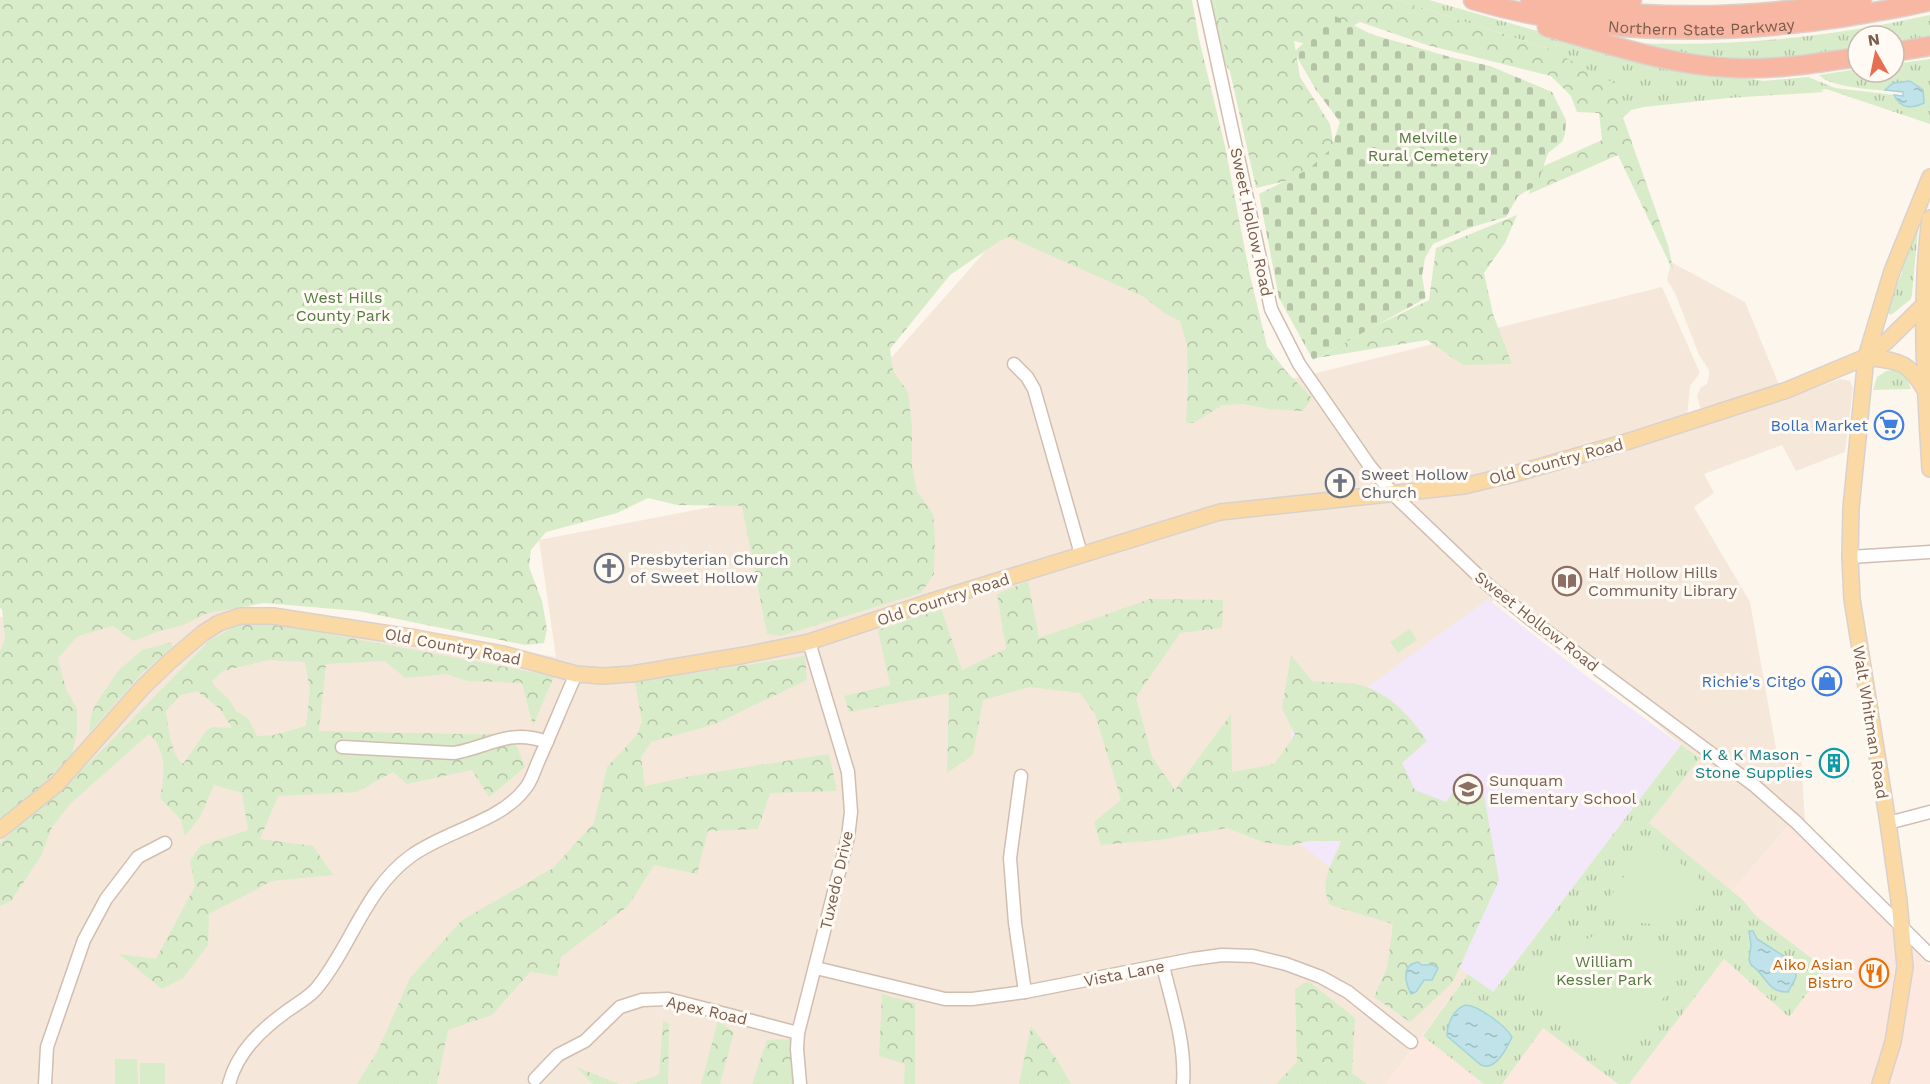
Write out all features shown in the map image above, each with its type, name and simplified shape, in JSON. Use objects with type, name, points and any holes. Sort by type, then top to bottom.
[{"type":"highway","points":[[1466,0],[1496,14],[1651,56],[1695,65],[1767,69],[1846,59]]},
{"type":"highway","name":"Northern State Parkway","points":[[1473,0],[1516,11],[1577,22],[1672,30],[1800,23],[1930,1]]},
{"type":"highway","name":"Northern State Parkway","points":[[1530,0],[1618,13],[1702,16],[1786,11],[1862,0]]},
{"type":"highway","points":[[1576,0],[1632,0]]},
{"type":"highway","points":[[1906,50],[1930,46]]},
{"type":"main road","name":"Walt Whitman Road","points":[[1880,1084],[1893,1042],[1905,967],[1888,823],[1852,599],[1850,557],[1854,466],[1866,357],[1892,271],[1930,177]]},
{"type":"main road","points":[[1930,218],[1924,270],[1927,303],[1925,390],[1930,469]]},
{"type":"main road","name":"Old Country Road","points":[[0,830],[57,784],[143,687],[169,662],[219,622],[240,616],[273,616],[416,638],[503,654],[576,674],[603,676],[648,672],[809,642],[1081,554],[1221,512],[1464,486],[1596,451],[1787,390],[1866,357],[1886,342],[1927,303]]},
{"type":"main road","points":[[1866,357],[1905,365],[1913,371],[1925,390]]},
{"type":"street","name":"Sweet Hollow Road","points":[[1204,0],[1271,309],[1299,364],[1369,465],[1394,495],[1506,601],[1755,786],[1796,822],[1930,955]]},
{"type":"street","points":[[1014,364],[1027,377],[1034,389],[1081,554]]},
{"type":"street","points":[[1850,557],[1930,552]]},
{"type":"street","name":"Tuxedo Drive","points":[[801,1084],[796,1049],[798,1033],[848,837],[851,812],[846,759],[809,642]]},
{"type":"street","points":[[229,1084],[239,1058],[255,1038],[273,1020],[315,991],[338,959],[374,895],[409,857],[434,841],[505,808],[525,790],[576,674]]},
{"type":"street","points":[[342,747],[454,753],[509,737],[531,736],[547,742]]},
{"type":"street","points":[[1021,776],[1010,858],[1015,923],[1025,992]]},
{"type":"street","points":[[1888,823],[1930,812]]},
{"type":"street","points":[[45,1084],[47,1047],[84,940],[106,899],[138,857],[165,843]]},
{"type":"street","name":"Vista Lane","points":[[816,968],[945,999],[972,999],[1025,992],[1222,955],[1253,956],[1286,964],[1321,977],[1348,992],[1411,1042]]},
{"type":"street","points":[[1163,966],[1180,1035],[1185,1065],[1183,1084]]},
{"type":"street","name":"Apex Road","points":[[536,1079],[558,1055],[585,1041],[620,1007],[642,1000],[668,999],[798,1033]]},
{"type":"shaded area","points":[[1004,230],[1198,314],[1216,398],[1662,287],[1700,373],[1690,386],[1687,418],[1691,427],[1794,396],[1840,379],[1850,381],[1853,388],[1845,452],[1796,471],[1782,445],[1704,474],[1714,493],[1694,507],[1750,602],[1777,754],[1801,752],[1806,842],[1789,825],[1732,891],[1648,823],[1700,758],[1681,745],[1505,590],[1493,601],[1369,687],[1268,790],[1468,974],[1386,1084],[0,1084],[0,617],[218,585],[234,604],[391,627],[556,657],[539,540],[737,502],[883,367]]},
{"type":"shaded area","points":[[1671,262],[1745,302],[1779,385],[1703,410],[1700,407],[1697,396],[1701,387],[1707,384],[1709,370],[1699,355],[1675,293],[1667,280]]},
{"type":"shaded area","name":"Sunquam Elementary School","points":[[1488,599],[1584,674],[1681,745],[1492,993],[1286,833],[1292,719],[1314,726]]},
{"type":"shaded area","points":[[1789,825],[1930,966],[1930,1084],[1629,1084],[1724,959],[1789,1017],[1826,969],[1756,916],[1732,891]]},
{"type":"shaded area","points":[[1468,974],[1543,1028],[1618,1084],[1386,1084]]},
{"type":"green space","name":"West Hills County Park","points":[[0,0],[1192,0],[1267,346],[1285,370],[1312,398],[1303,411],[1269,409],[1243,404],[1223,405],[1193,423],[1186,423],[1187,345],[1180,321],[1164,313],[1144,297],[1009,237],[1001,240],[950,275],[890,349],[893,371],[908,392],[912,425],[912,466],[917,491],[933,514],[934,574],[921,593],[781,636],[767,634],[742,506],[677,505],[648,498],[617,513],[546,532],[531,550],[529,567],[542,601],[547,629],[544,643],[525,645],[358,611],[264,603],[208,613],[183,625],[133,641],[113,626],[78,636],[58,658],[66,689],[77,709],[77,732],[72,755],[31,796],[0,820],[0,652],[5,638],[2,609],[0,608]]},
{"type":"green space","points":[[1210,0],[1214,0],[1230,71],[1224,63]]},
{"type":"green space","points":[[1214,0],[1397,0],[1547,48],[1621,87],[1620,109],[1668,245],[1674,273],[1618,155],[1529,194],[1535,170],[1602,140],[1599,113],[1577,112],[1571,96],[1551,76],[1427,45],[1360,22],[1316,46],[1294,41],[1300,77],[1330,124],[1335,155],[1313,175],[1256,188]]},
{"type":"green space","points":[[1397,0],[1429,0],[1603,50],[1764,81],[1808,77],[1835,88],[1903,96],[1903,92],[1846,86],[1825,80],[1819,75],[1846,71],[1846,84],[1906,84],[1906,62],[1930,59],[1930,124],[1826,89],[1821,90],[1824,92],[1728,98],[1644,107],[1631,110],[1623,118],[1620,109],[1547,48]]},
{"type":"green space","name":"Melville Rural Cemetery","points":[[1333,15],[1371,34],[1490,66],[1552,92],[1566,120],[1562,142],[1548,153],[1537,185],[1518,196],[1506,217],[1472,227],[1433,244],[1425,258],[1422,276],[1426,298],[1313,360],[1279,298],[1259,194],[1309,169],[1331,149],[1340,122],[1316,90],[1294,52]]},
{"type":"green space","points":[[1930,15],[1930,37],[1906,40],[1906,24],[1887,24]]},
{"type":"green space","points":[[1846,31],[1846,49],[1778,58],[1717,61],[1689,59],[1634,43],[1747,42]]},
{"type":"green space","points":[[1517,215],[1505,243],[1484,273],[1493,314],[1512,364],[1463,365],[1427,340],[1317,358],[1429,300],[1436,248]]},
{"type":"green space","points":[[1919,219],[1911,299],[1891,315],[1888,309],[1902,272],[1903,258]]},
{"type":"green space","points":[[1893,370],[1905,375],[1911,389],[1873,390],[1877,377],[1886,371]]},
{"type":"green space","points":[[1028,581],[1039,638],[1150,599],[1223,600],[1222,628],[1180,633],[1136,697],[1152,757],[1175,790],[1231,714],[1232,772],[1274,764],[1295,735],[1282,708],[1291,655],[1312,681],[1358,684],[1392,701],[1427,741],[1402,763],[1415,790],[1446,802],[1468,771],[1482,784],[1499,880],[1453,982],[1410,1022],[1374,997],[1387,968],[1393,924],[1330,905],[1326,880],[1341,841],[1309,841],[1288,846],[1263,842],[1227,828],[1159,840],[1101,845],[1094,822],[1121,800],[1095,714],[1080,693],[1030,687],[983,700],[973,755],[947,773],[949,693],[849,712],[844,696],[890,685],[878,630],[941,608],[962,670],[1006,649],[997,594]],"holes":[[[1422,965],[1427,965],[1435,975],[1432,980],[1424,979],[1416,992]]]},
{"type":"green space","points":[[275,624],[554,676],[533,726],[522,683],[467,681],[447,674],[405,678],[385,661],[326,664],[319,731],[512,735],[525,767],[489,797],[472,770],[407,784],[393,772],[357,792],[278,796],[260,839],[313,846],[333,875],[272,881],[209,914],[208,945],[183,978],[162,989],[119,954],[156,959],[195,886],[190,861],[200,846],[248,830],[242,793],[214,785],[200,817],[185,836],[181,820],[160,798],[163,781],[162,755],[155,740],[149,734],[70,804],[52,827],[41,856],[11,901],[0,906],[0,843],[90,762],[210,640],[238,625]],"holes":[[[268,660],[305,662],[310,691],[306,726],[274,735],[257,736],[248,718],[236,711],[230,701],[211,682],[223,671]],[[197,691],[220,709],[232,728],[212,727],[206,731],[183,764],[173,747],[166,711],[181,695]]]},
{"type":"green space","points":[[1410,629],[1417,640],[1398,653],[1390,642]]},
{"type":"green space","points":[[172,642],[172,647],[141,674],[89,733],[95,705],[118,671],[142,650]]},
{"type":"green space","points":[[805,656],[807,680],[715,724],[651,742],[641,757],[645,786],[691,776],[829,754],[837,791],[770,793],[758,829],[708,831],[697,874],[654,865],[628,906],[561,957],[557,976],[530,972],[492,1015],[448,1030],[437,1084],[357,1084],[378,1050],[410,978],[462,920],[553,868],[594,823],[607,767],[637,735],[642,722],[635,682]]},
{"type":"green space","name":"William Kessler Park","points":[[1681,745],[1700,758],[1649,823],[1743,900],[1756,916],[1826,969],[1789,1017],[1724,959],[1629,1084],[1618,1084],[1543,1028],[1502,1084],[1484,1084],[1423,1036],[1468,974],[1493,992]]},
{"type":"green space","points":[[1658,845],[1713,890],[1692,914],[1664,925],[1630,922],[1604,906],[1644,847]]},
{"type":"green space","points":[[1599,934],[1642,944],[1682,974],[1611,1065],[1603,1066],[1523,986],[1554,952]]},
{"type":"green space","points":[[1306,982],[1311,983],[1355,1018],[1352,1073],[1367,1084],[1276,1084],[1297,1062],[1295,989]]},
{"type":"green space","points":[[882,994],[915,1003],[915,1084],[904,1084],[905,1064],[879,1056]]},
{"type":"green space","points":[[663,1021],[669,1023],[668,1084],[630,1084],[659,1075]]},
{"type":"green space","points":[[718,1021],[734,1032],[720,1084],[701,1084]]},
{"type":"green space","points":[[1031,1026],[1058,1061],[1071,1084],[1019,1084]]},
{"type":"green space","points":[[792,1039],[795,1084],[752,1084],[767,1040]]},
{"type":"green space","points":[[115,1059],[137,1059],[138,1084],[115,1084]]},
{"type":"green space","points":[[140,1063],[165,1063],[165,1084],[140,1084]]},
{"type":"green space","points":[[576,1067],[619,1084],[593,1084]]},
{"type":"water","points":[[1906,81],[1910,81],[1923,90],[1924,103],[1915,106],[1903,105],[1894,95],[1903,96],[1903,92],[1885,90],[1892,84],[1906,84]]},
{"type":"water","points":[[1749,931],[1753,931],[1757,939],[1795,963],[1796,977],[1788,992],[1775,989],[1751,965]]},
{"type":"water","points":[[1418,962],[1438,968],[1432,980],[1424,980],[1416,992],[1411,994],[1406,979],[1407,970]]},
{"type":"water","points":[[1466,1005],[1492,1017],[1512,1037],[1500,1058],[1491,1065],[1481,1065],[1447,1036],[1452,1017],[1458,1009]]},
{"type":"place","name":"Bolla Market","points":[[1889,425]]},
{"type":"place","name":"Sweet Hollow Church","points":[[1340,483]]},
{"type":"place","name":"Presbyterian Church of Sweet Hollow","points":[[609,568]]},
{"type":"place","name":"Half Hollow Hills Community Library","points":[[1567,581]]},
{"type":"place","name":"Richie's Citgo","points":[[1827,681]]},
{"type":"place","name":"K & K Mason - Stone Supplies","points":[[1834,763]]},
{"type":"place","name":"Sunquam Elementary School","points":[[1468,789]]},
{"type":"place","name":"Aiko Asian Bistro","points":[[1874,973]]}]
